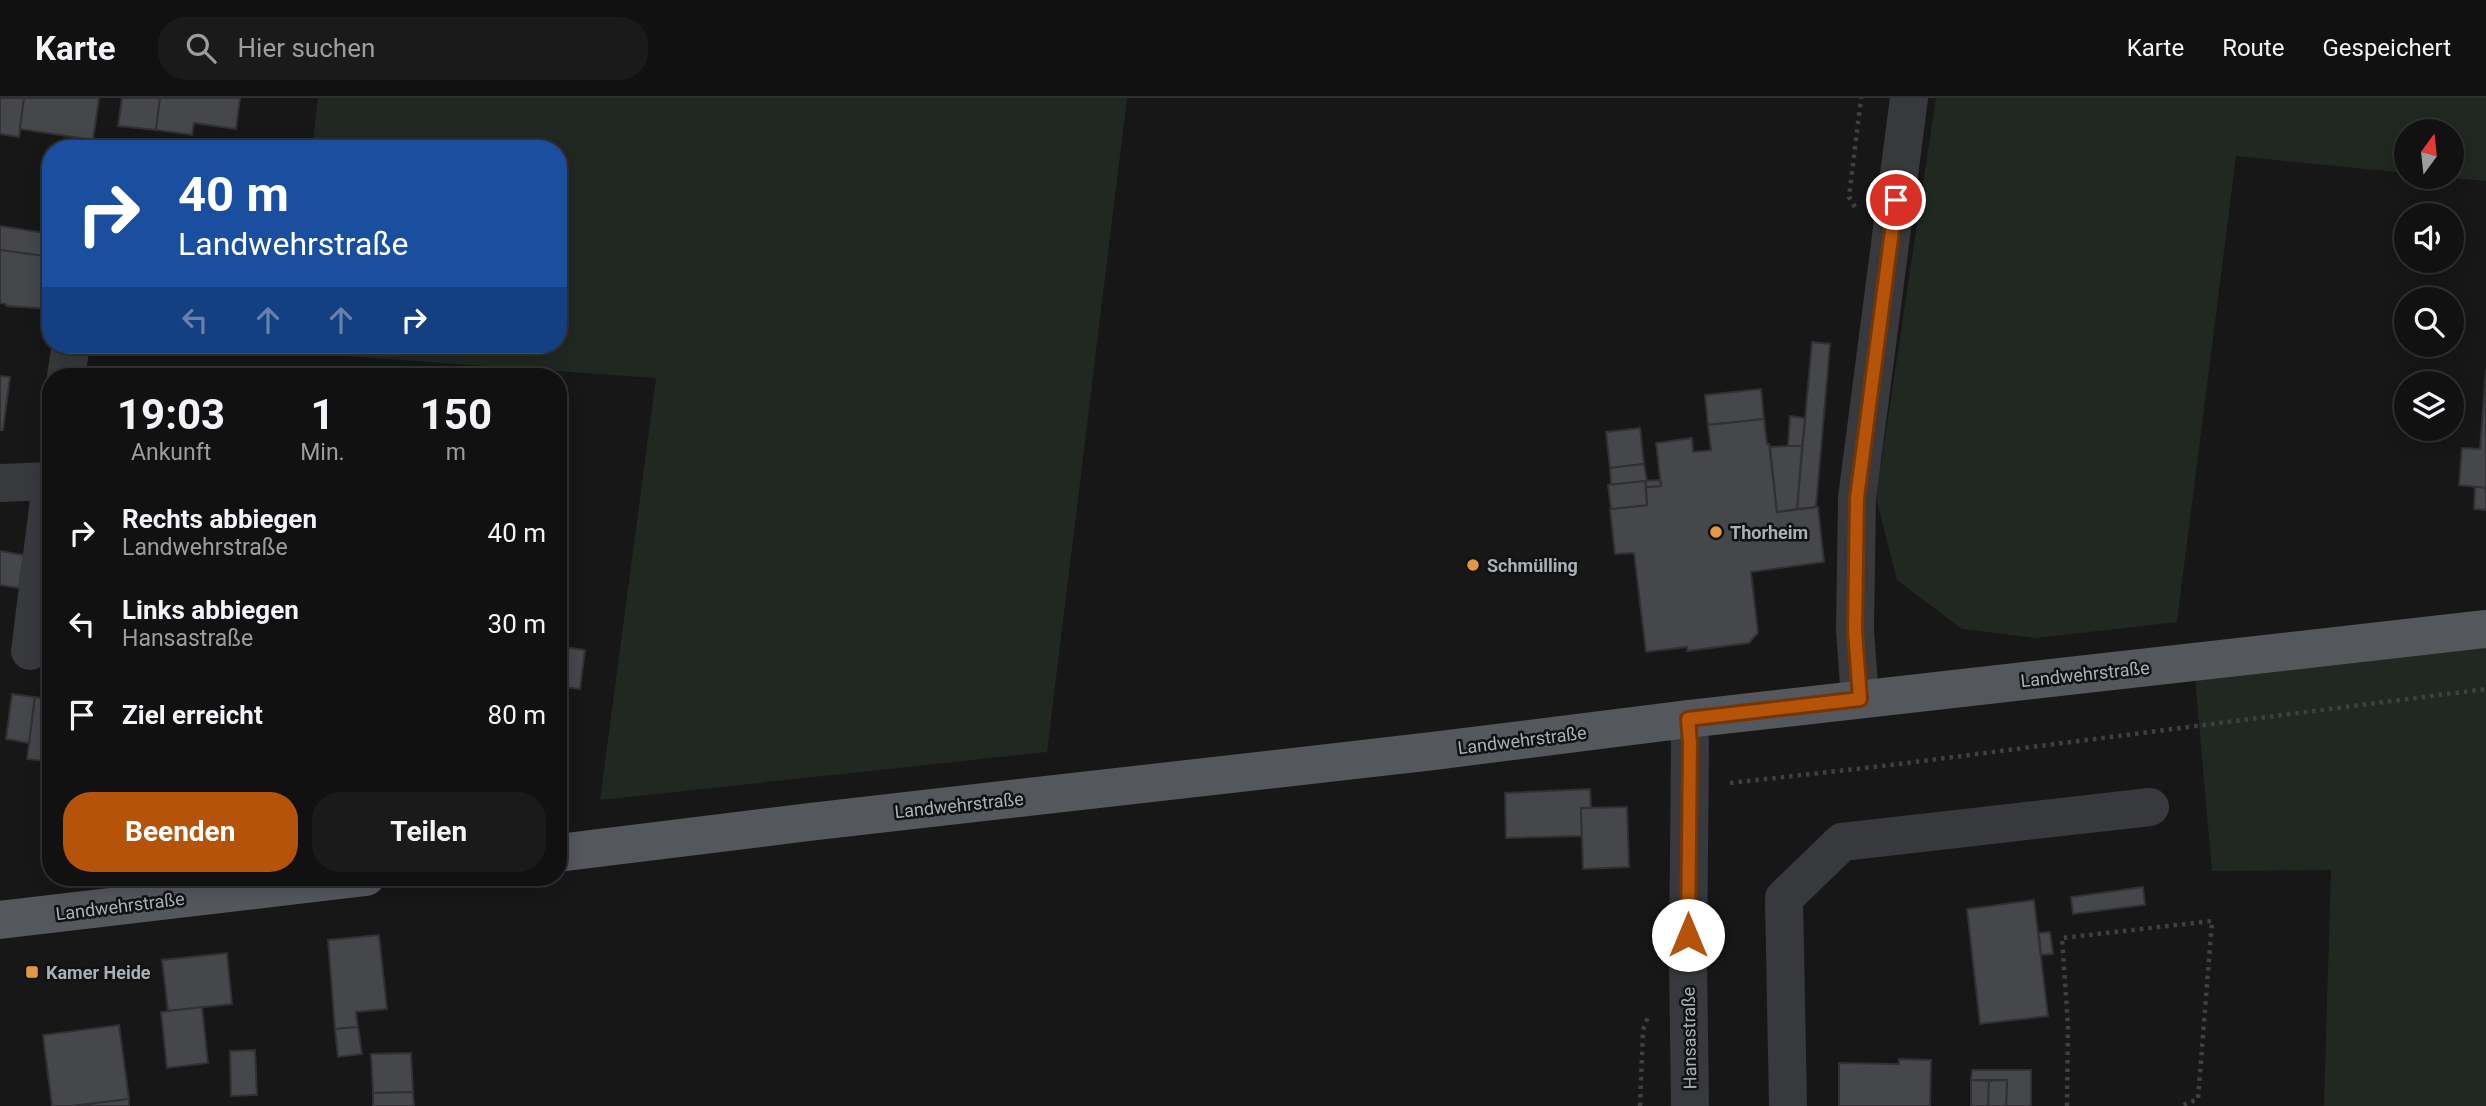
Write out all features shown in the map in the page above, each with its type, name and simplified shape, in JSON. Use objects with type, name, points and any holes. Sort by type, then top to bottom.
[{"type":"main road","name":"Landwehrstraße","points":[[567,852],[1860,699],[2486,629]]},
{"type":"main road","name":"Landwehrstraße","points":[[0,920],[289,886]]},
{"type":"street","points":[[1860,699],[1855,631],[1857,498],[1909,98]]},
{"type":"street","points":[[0,483],[42,482]]},
{"type":"street","points":[[30,651],[42,554]]},
{"type":"street","name":"Hansastraße","points":[[1688,719],[1690,1106]]},
{"type":"street","points":[[1788,1106],[1784,898],[1842,842],[2150,807]]},
{"type":"path","points":[[1689,787],[1883,766],[2486,689]]},
{"type":"path","points":[[2067,1106],[2068,1026],[2062,937],[2213,921],[2198,1098],[2181,1106]]},
{"type":"shaded area","points":[[318,98],[1127,98],[1047,752],[600,800],[656,378],[567,372],[567,368],[515,368],[317,354],[567,354],[567,140],[313,140]]},
{"type":"shaded area","points":[[1936,98],[2486,98],[2486,181],[2464,179],[2464,119],[2394,119],[2394,172],[2236,156],[2177,622],[2036,638],[1962,629],[1897,580],[1876,498]]},
{"type":"shaded area","points":[[2486,635],[2486,1106],[2324,1106],[2331,870],[2212,871],[2194,666]]},
{"type":"building","points":[[0,98],[24,98],[19,137],[0,134]]},
{"type":"building","points":[[24,98],[99,98],[93,140],[20,129]]},
{"type":"building","points":[[122,98],[160,98],[156,130],[118,126]]},
{"type":"building","points":[[160,98],[240,98],[236,129],[194,123],[192,135],[156,130]]},
{"type":"building","points":[[0,226],[42,233],[42,256],[0,250]]},
{"type":"building","points":[[0,250],[42,256],[42,308],[6,306],[0,303]]},
{"type":"building","points":[[1812,342],[1830,344],[1816,507],[1797,509]]},
{"type":"building","points":[[2486,370],[2486,488],[2459,485],[2462,448],[2480,449]]},
{"type":"building","points":[[0,376],[10,377],[3,430],[0,430]]},
{"type":"building","points":[[1761,389],[1764,419],[1708,425],[1705,395]]},
{"type":"building","points":[[1790,416],[1805,418],[1802,446],[1788,446]]},
{"type":"building","name":"Thorheim","points":[[1764,419],[1777,512],[1818,507],[1824,562],[1751,572],[1758,633],[1749,643],[1687,651],[1687,647],[1646,652],[1634,553],[1615,554],[1610,509],[1647,505],[1646,487],[1661,486],[1656,443],[1692,438],[1693,452],[1711,450],[1708,425]]},
{"type":"building","points":[[1640,428],[1644,464],[1610,468],[1606,432]]},
{"type":"building","points":[[1802,446],[1797,509],[1777,512],[1770,447]]},
{"type":"building","points":[[1644,464],[1647,481],[1611,485],[1610,468]]},
{"type":"building","points":[[1660,480],[1661,486],[1646,487],[1645,481]]},
{"type":"building","points":[[1645,481],[1647,505],[1611,509],[1608,485]]},
{"type":"building","points":[[2475,487],[2486,488],[2486,510],[2474,509]]},
{"type":"building","points":[[0,551],[24,555],[19,588],[0,585]]},
{"type":"building","points":[[567,647],[585,650],[580,689],[567,687]]},
{"type":"building","points":[[12,694],[35,697],[29,743],[6,739]]},
{"type":"building","points":[[35,697],[42,698],[42,761],[27,759]]},
{"type":"building","points":[[1590,789],[1591,808],[1581,808],[1582,836],[1506,838],[1505,793]]},
{"type":"building","points":[[1627,807],[1629,867],[1583,869],[1581,808]]},
{"type":"building","points":[[2143,887],[2145,905],[2073,914],[2071,897]]},
{"type":"building","points":[[2034,900],[2048,1016],[1980,1024],[1967,909]]},
{"type":"building","points":[[2050,932],[2053,954],[2041,955],[2039,933]]},
{"type":"building","points":[[379,935],[387,1009],[356,1012],[358,1027],[335,1029],[328,940]]},
{"type":"building","points":[[227,953],[232,1004],[168,1011],[162,960]]},
{"type":"building","points":[[202,1007],[208,1063],[167,1068],[161,1012]]},
{"type":"building","points":[[119,1025],[129,1099],[52,1106],[43,1035]]},
{"type":"building","points":[[358,1027],[362,1054],[338,1057],[335,1029]]},
{"type":"building","points":[[255,1050],[257,1095],[231,1096],[230,1051]]},
{"type":"building","points":[[411,1053],[413,1092],[373,1093],[371,1054]]},
{"type":"building","points":[[1899,1059],[1931,1060],[1930,1106],[1839,1106],[1839,1063],[1899,1064]]},
{"type":"building","points":[[1972,1070],[2031,1070],[2031,1106],[2006,1106],[2007,1080],[1971,1080]]},
{"type":"building","points":[[1971,1080],[1989,1081],[1988,1106],[1971,1106]]},
{"type":"building","points":[[2007,1080],[2006,1106],[1988,1106],[1989,1081]]},
{"type":"building","points":[[413,1092],[414,1106],[373,1106],[373,1093]]},
{"type":"building","points":[[129,1099],[129,1106],[73,1106]]},
{"type":"place","name":"Thorheim","points":[[1716,532]]},
{"type":"place","name":"Schmülling","points":[[1473,565]]},
{"type":"place","name":"Kamer Heide","points":[[32,972]]},
{"type":"route","points":[[1688,935],[1688,719],[1860,699],[1855,631],[1857,498],[1896,200]]}]
